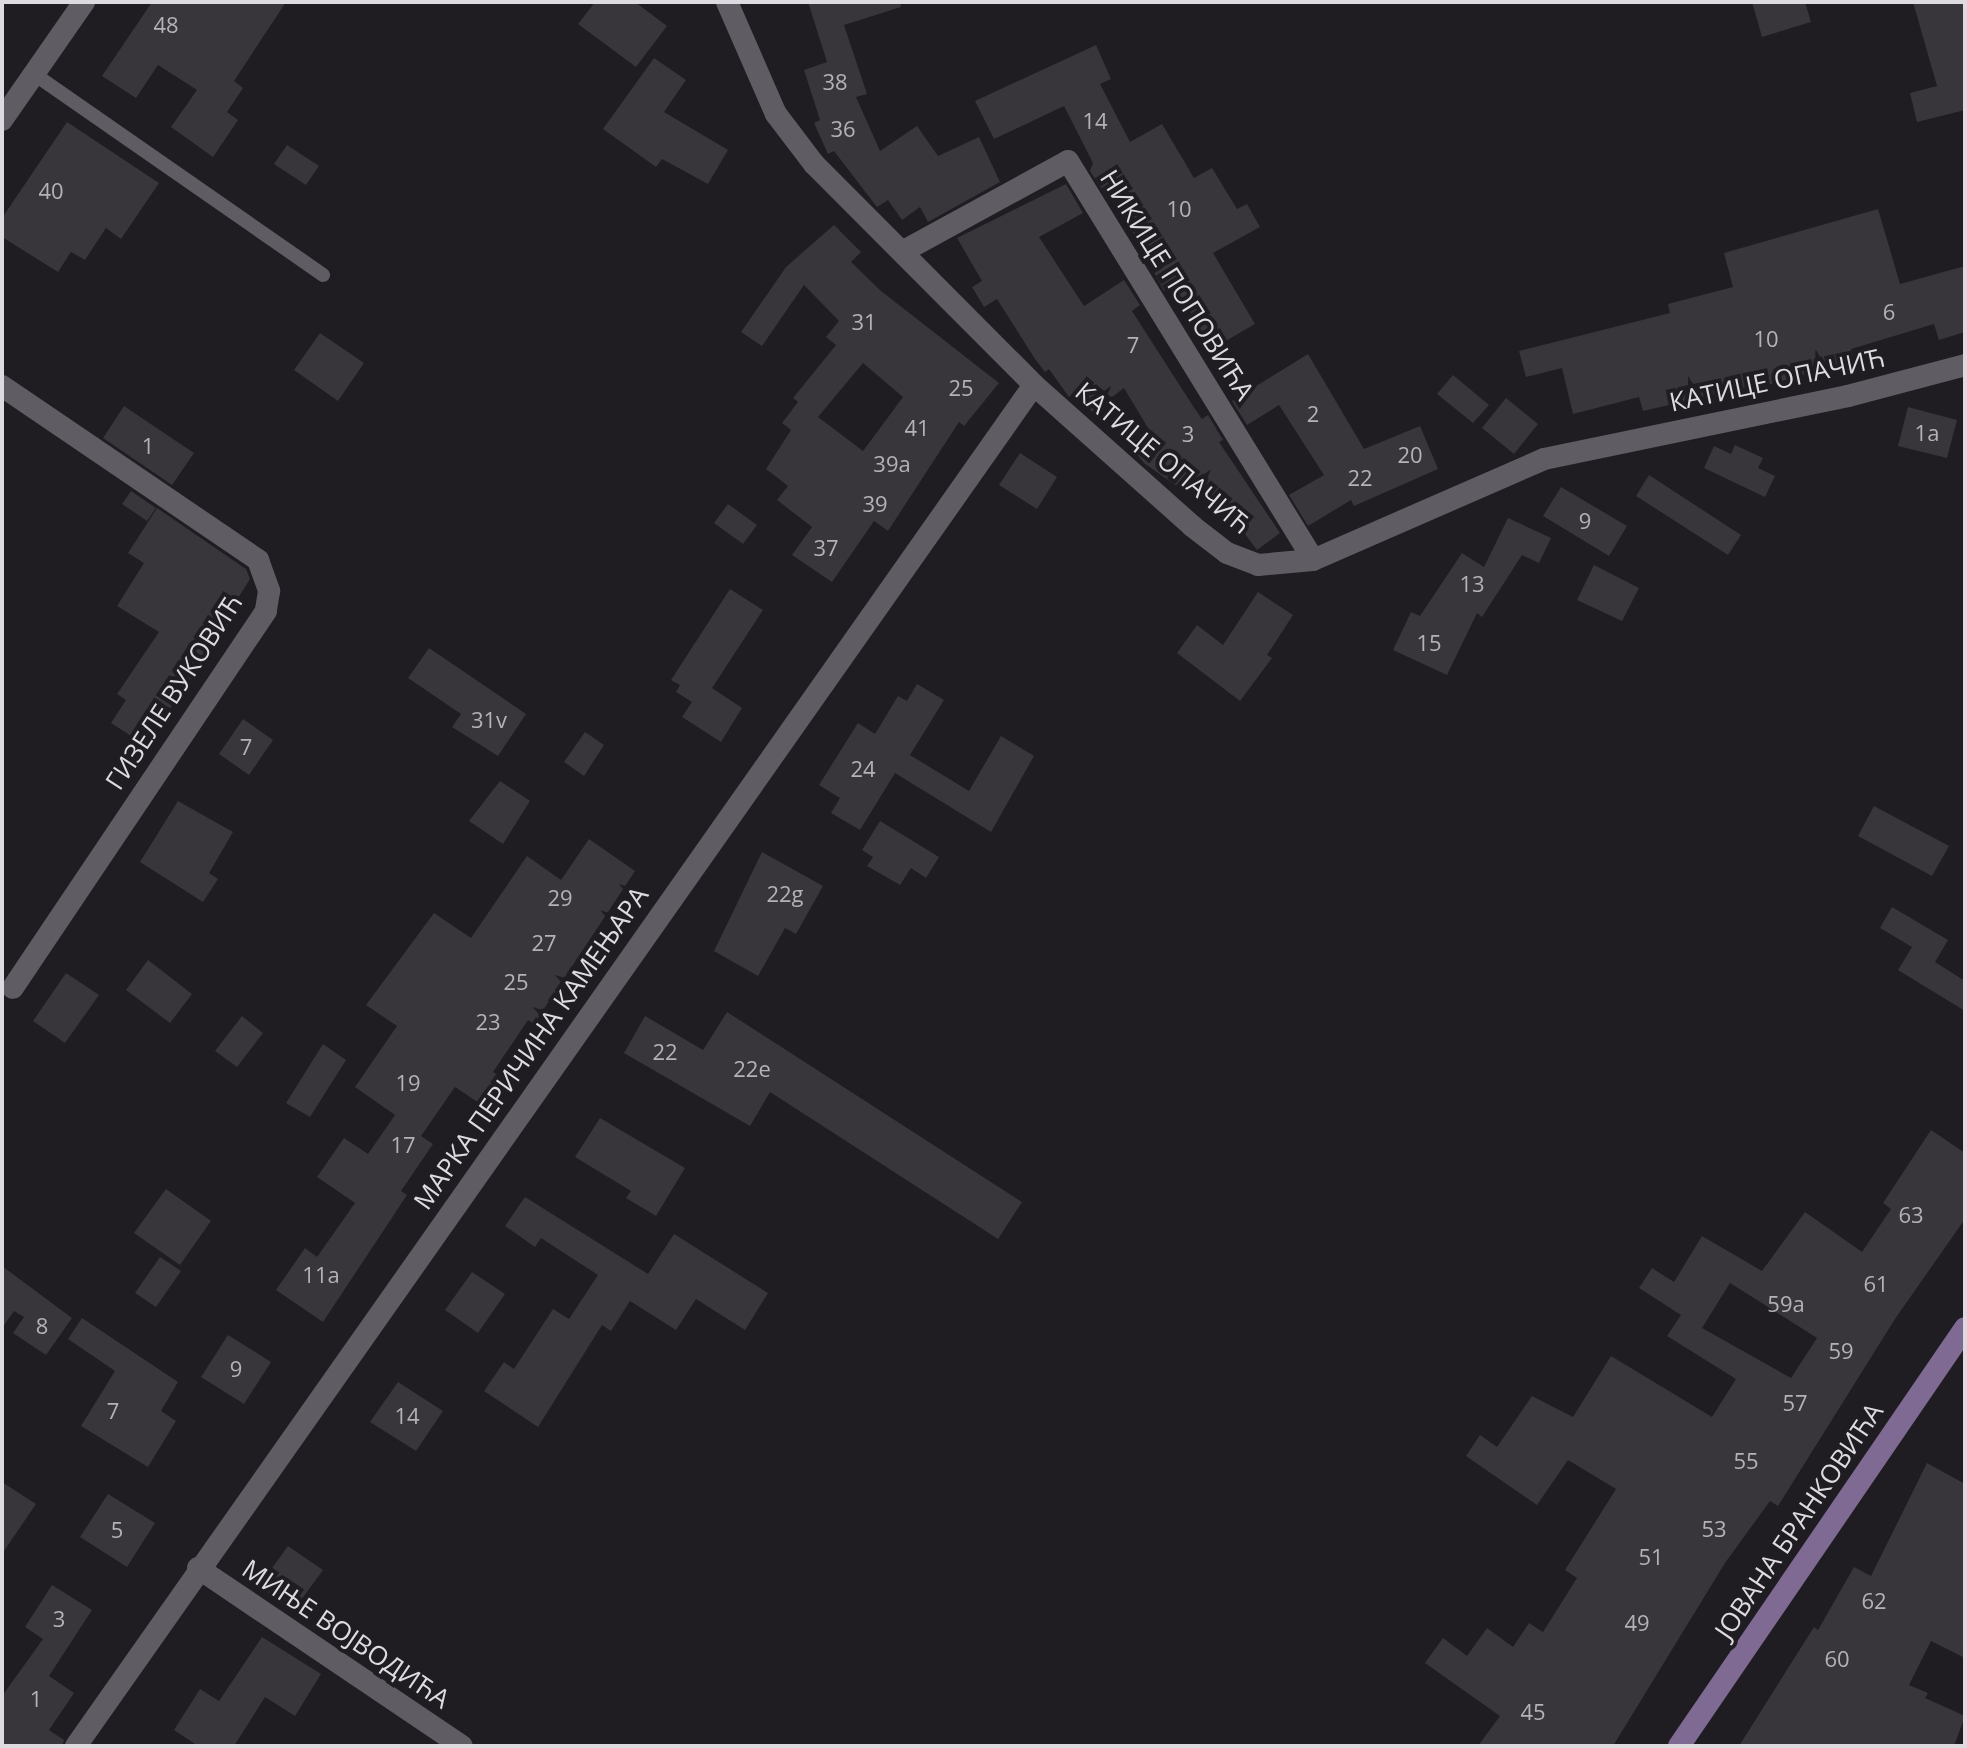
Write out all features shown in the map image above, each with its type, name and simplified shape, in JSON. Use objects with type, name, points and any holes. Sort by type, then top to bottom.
[{"type":"main road","name":"ЈОВАНА БРАНКОВИЋА","points":[[1679,1746],[1965,1328]]},
{"type":"street","points":[[2,120],[84,2]]},
{"type":"street","name":"КАТИЦЕ ОПАЧИЋ","points":[[727,2],[761,84],[794,142],[1034,385],[1227,553],[1258,565],[1313,560],[1544,459],[1848,396],[1965,365]]},
{"type":"street","name":"НИКИЦЕ ПОПОВИЋА","points":[[902,252],[1068,161],[1313,560]]},
{"type":"street","name":"МАРКА ПЕРИЧИНА КАМЕЊАРА","points":[[76,1746],[198,1568],[1034,385]]},
{"type":"street","name":"ГИЗЕЛЕ ВУКОВИЋ","points":[[2,386],[258,560],[269,591],[266,611],[13,988]]},
{"type":"street","name":"МИЊЕ ВОЈВОДИЋА","points":[[198,1568],[462,1746]]},
{"type":"lane","points":[[34,74],[323,275]]},
{"type":"building","points":[[152,2],[286,2],[234,81],[243,88],[227,112],[238,120],[213,157],[171,127],[197,90],[158,65],[136,98],[102,76]]},
{"type":"building","points":[[595,2],[635,2],[667,26],[636,67],[578,24]]},
{"type":"building","points":[[808,2],[900,2],[901,7],[844,25],[867,94],[856,97],[880,151],[917,126],[938,156],[979,137],[1000,182],[928,222],[920,207],[902,220],[888,200],[877,207],[834,151],[828,154],[814,123],[820,120],[804,70],[827,62]]},
{"type":"building","points":[[1752,2],[1805,2],[1811,22],[1762,37]]},
{"type":"building","points":[[1913,2],[1965,2],[1965,110],[1917,122],[1910,93],[1937,86]]},
{"type":"building","points":[[1096,45],[1111,79],[1100,84],[1130,142],[1162,124],[1194,178],[1212,168],[1237,209],[1247,204],[1260,227],[1213,253],[1255,324],[1212,349],[1174,285],[1164,291],[1117,203],[1108,199],[1090,171],[1093,163],[1064,106],[994,139],[975,101]]},
{"type":"building","points":[[654,58],[686,80],[664,112],[728,150],[708,184],[662,159],[656,167],[603,129]]},
{"type":"building","points":[[67,122],[159,183],[121,239],[106,228],[85,260],[71,252],[58,272],[2,237],[2,218]]},
{"type":"building","points":[[287,145],[319,166],[306,185],[274,164]]},
{"type":"building","points":[[1066,184],[1083,213],[1039,237],[1084,306],[1124,280],[1140,305],[1132,311],[1202,419],[1208,415],[1223,440],[1219,442],[1280,533],[1257,550],[1227,510],[1218,516],[1195,479],[1185,492],[1144,463],[1132,448],[1151,433],[1124,388],[1092,412],[1077,392],[1069,397],[1049,369],[1045,372],[1035,359],[997,299],[984,307],[972,287],[982,281],[957,238]]},
{"type":"building","points":[[1878,209],[1900,284],[1965,266],[1965,332],[1939,340],[1934,324],[1851,349],[1854,360],[1752,390],[1751,386],[1643,411],[1639,397],[1573,414],[1562,368],[1526,377],[1519,351],[1670,313],[1668,304],[1733,287],[1724,253]]},
{"type":"building","points":[[834,225],[861,252],[851,262],[881,291],[999,383],[964,426],[959,422],[888,531],[874,521],[832,582],[792,555],[812,527],[777,500],[788,486],[766,469],[791,430],[782,423],[798,402],[793,398],[836,345],[826,337],[839,321],[804,285],[762,346],[741,332],[786,267]],"holes":[[[863,363],[903,397],[863,451],[818,417]]]},
{"type":"building","points":[[320,333],[364,363],[338,401],[294,370]]},
{"type":"building","points":[[1308,354],[1364,449],[1420,426],[1438,469],[1354,506],[1351,500],[1308,526],[1289,495],[1324,475],[1279,405],[1247,425],[1232,401]]},
{"type":"building","points":[[1453,375],[1489,405],[1473,423],[1437,394]]},
{"type":"building","points":[[1506,398],[1538,424],[1514,454],[1482,428]]},
{"type":"building","points":[[124,406],[194,453],[172,485],[103,438]]},
{"type":"building","points":[[1908,407],[1957,420],[1947,458],[1898,446]]},
{"type":"building","points":[[1735,445],[1763,458],[1758,468],[1775,476],[1765,497],[1704,468],[1714,446],[1731,454]]},
{"type":"building","points":[[1020,453],[1057,477],[1037,509],[999,485]]},
{"type":"building","points":[[1649,475],[1741,535],[1728,555],[1636,496]]},
{"type":"building","points":[[1561,487],[1627,526],[1609,556],[1543,516]]},
{"type":"building","points":[[131,491],[156,508],[147,521],[122,504]]},
{"type":"building","points":[[728,504],[757,525],[743,544],[714,523]]},
{"type":"building","points":[[157,508],[246,569],[250,579],[228,614],[233,618],[145,745],[111,723],[126,700],[117,694],[159,632],[117,606],[144,563],[128,553]]},
{"type":"building","points":[[1508,518],[1551,538],[1539,563],[1522,555],[1482,617],[1477,613],[1447,675],[1393,650],[1411,612],[1420,616],[1462,553],[1484,567]]},
{"type":"building","points":[[1594,565],[1639,588],[1622,621],[1577,600]]},
{"type":"building","points":[[730,589],[763,610],[712,688],[742,708],[721,742],[682,717],[692,702],[676,692],[680,685],[671,680]]},
{"type":"building","points":[[1258,592],[1293,615],[1267,655],[1272,658],[1240,701],[1177,653],[1197,625],[1223,645]]},
{"type":"building","points":[[429,648],[526,714],[498,756],[452,727],[461,714],[408,678]]},
{"type":"building","points":[[917,684],[944,700],[910,755],[969,791],[1001,736],[1034,756],[991,832],[895,773],[860,830],[831,813],[840,798],[819,785],[858,723],[875,734],[898,696],[907,701]]},
{"type":"building","points":[[243,719],[273,740],[249,775],[219,754]]},
{"type":"building","points":[[585,732],[604,745],[584,776],[564,762]]},
{"type":"building","points":[[500,781],[530,801],[503,844],[469,821]]},
{"type":"building","points":[[178,801],[233,832],[209,873],[218,879],[203,902],[140,862]]},
{"type":"building","points":[[1874,806],[1949,846],[1932,876],[1858,836]]},
{"type":"building","points":[[880,821],[939,857],[926,878],[911,868],[900,885],[867,866],[873,857],[862,850]]},
{"type":"building","points":[[589,839],[635,871],[534,1024],[528,1020],[493,1072],[498,1075],[479,1103],[455,1087],[421,1136],[433,1144],[401,1191],[407,1195],[323,1322],[276,1290],[305,1248],[317,1257],[355,1203],[317,1177],[344,1138],[368,1154],[395,1115],[355,1087],[397,1026],[366,1005],[434,913],[471,938],[527,856],[561,880]]},
{"type":"building","points":[[762,852],[823,886],[796,934],[785,928],[758,976],[714,951]]},
{"type":"building","points":[[1892,907],[1948,940],[1935,962],[1965,981],[1965,1011],[1898,970],[1912,947],[1880,928]]},
{"type":"building","points":[[148,960],[192,994],[170,1023],[126,990]]},
{"type":"building","points":[[66,973],[99,995],[65,1043],[33,1021]]},
{"type":"building","points":[[727,1012],[1022,1202],[998,1239],[770,1092],[750,1126],[624,1053],[645,1016],[703,1050]]},
{"type":"building","points":[[242,1016],[263,1033],[237,1067],[215,1051]]},
{"type":"building","points":[[323,1044],[346,1060],[310,1117],[286,1103]]},
{"type":"building","points":[[600,1118],[685,1168],[656,1216],[626,1198],[631,1191],[575,1157]]},
{"type":"building","points":[[1931,1130],[1965,1153],[1965,1219],[1895,1319],[1778,1506],[1770,1501],[1725,1563],[1613,1746],[1478,1746],[1500,1716],[1425,1663],[1443,1638],[1467,1656],[1487,1628],[1513,1647],[1529,1623],[1543,1632],[1577,1578],[1565,1570],[1616,1489],[1568,1460],[1537,1505],[1466,1456],[1480,1435],[1497,1447],[1532,1396],[1573,1417],[1611,1356],[1712,1417],[1736,1379],[1667,1336],[1681,1315],[1639,1288],[1652,1268],[1674,1282],[1702,1236],[1762,1271],[1805,1212],[1862,1252],[1891,1209],[1883,1203]],"holes":[[[1730,1283],[1817,1338],[1791,1378],[1702,1328]]]},
{"type":"building","points":[[166,1189],[211,1221],[180,1265],[134,1233]]},
{"type":"building","points":[[525,1197],[648,1274],[674,1234],[768,1293],[745,1330],[696,1299],[676,1330],[630,1301],[611,1331],[602,1325],[538,1427],[484,1391],[504,1362],[514,1369],[553,1309],[569,1319],[598,1275],[541,1238],[535,1247],[505,1226]]},
{"type":"building","points":[[160,1257],[181,1271],[156,1307],[135,1293]]},
{"type":"building","points":[[2,1266],[72,1318],[46,1355],[13,1333],[24,1317],[14,1311],[2,1328]]},
{"type":"building","points":[[472,1272],[505,1294],[478,1333],[445,1310]]},
{"type":"building","points":[[82,1318],[178,1382],[161,1411],[176,1421],[148,1467],[81,1426],[115,1371],[68,1339]]},
{"type":"building","points":[[228,1335],[271,1362],[244,1404],[201,1377]]},
{"type":"building","points":[[398,1382],[443,1411],[416,1451],[370,1422]]},
{"type":"building","points":[[1927,1463],[1965,1484],[1965,1658],[1931,1641],[1909,1685],[1928,1693],[1925,1698],[1965,1716],[1954,1746],[1739,1746],[1814,1627],[1818,1630],[1854,1567],[1871,1576]]},
{"type":"building","points":[[2,1482],[36,1504],[2,1554]]},
{"type":"building","points":[[108,1494],[155,1523],[127,1567],[80,1537]]},
{"type":"building","points":[[288,1546],[323,1570],[293,1611],[259,1586]]},
{"type":"building","points":[[52,1585],[92,1610],[49,1676],[74,1693],[49,1730],[64,1740],[62,1746],[2,1746],[2,1696],[43,1639],[25,1627]]},
{"type":"building","points":[[262,1637],[321,1674],[295,1716],[265,1697],[234,1746],[198,1746],[174,1730],[200,1689],[219,1701]]}]
